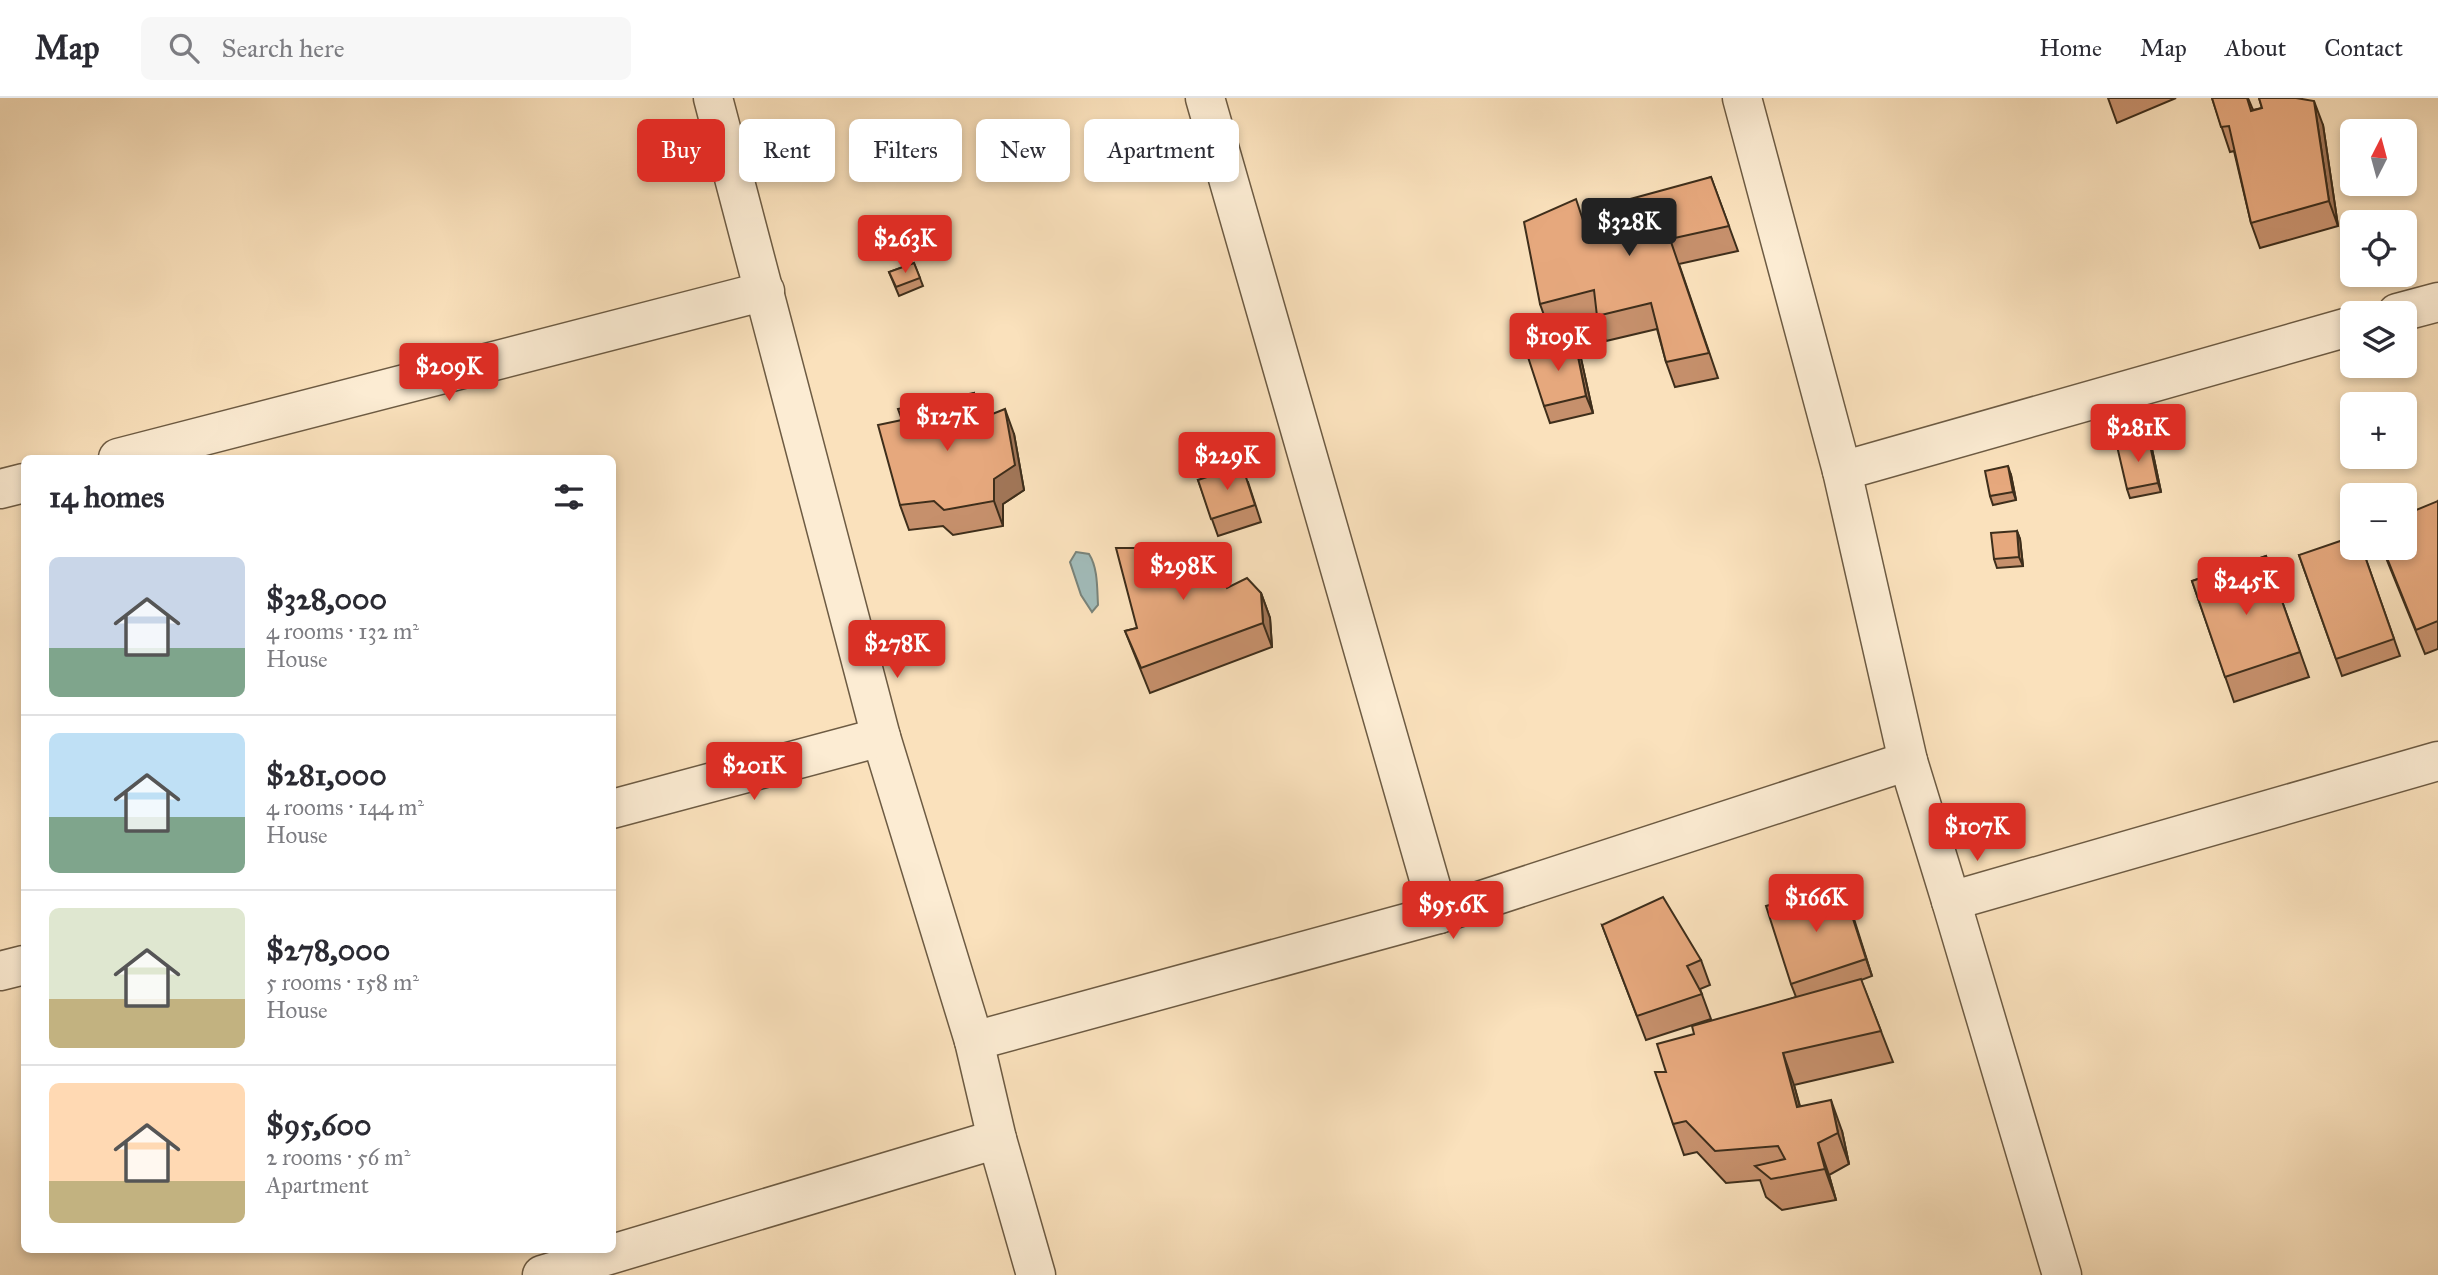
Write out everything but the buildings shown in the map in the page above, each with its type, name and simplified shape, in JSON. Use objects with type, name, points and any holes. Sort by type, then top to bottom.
[{"type":"street","points":[[713,98],[881,737],[974,1041],[997,1139],[1036,1275]]},
{"type":"street","points":[[1205,98],[1439,914]]},
{"type":"street","points":[[1742,98],[1842,471],[1908,761],[2062,1275]]},
{"type":"street","points":[[130,455],[765,290]]},
{"type":"street","points":[[2417,308],[2438,302]]},
{"type":"street","points":[[1842,471],[2340,329]]},
{"type":"street","points":[[0,489],[21,484]]},
{"type":"street","points":[[616,808],[881,737]]},
{"type":"street","points":[[974,1041],[1439,914],[1908,761]]},
{"type":"street","points":[[1951,901],[2438,761]]},
{"type":"street","points":[[0,971],[21,966]]},
{"type":"street","points":[[616,1253],[997,1139]]},
{"type":"street","points":[[542,1275],[616,1253]]},
{"type":"water","points":[[1076,552],[1089,554],[1094,565],[1098,605],[1092,612],[1081,595],[1070,562]]}]
